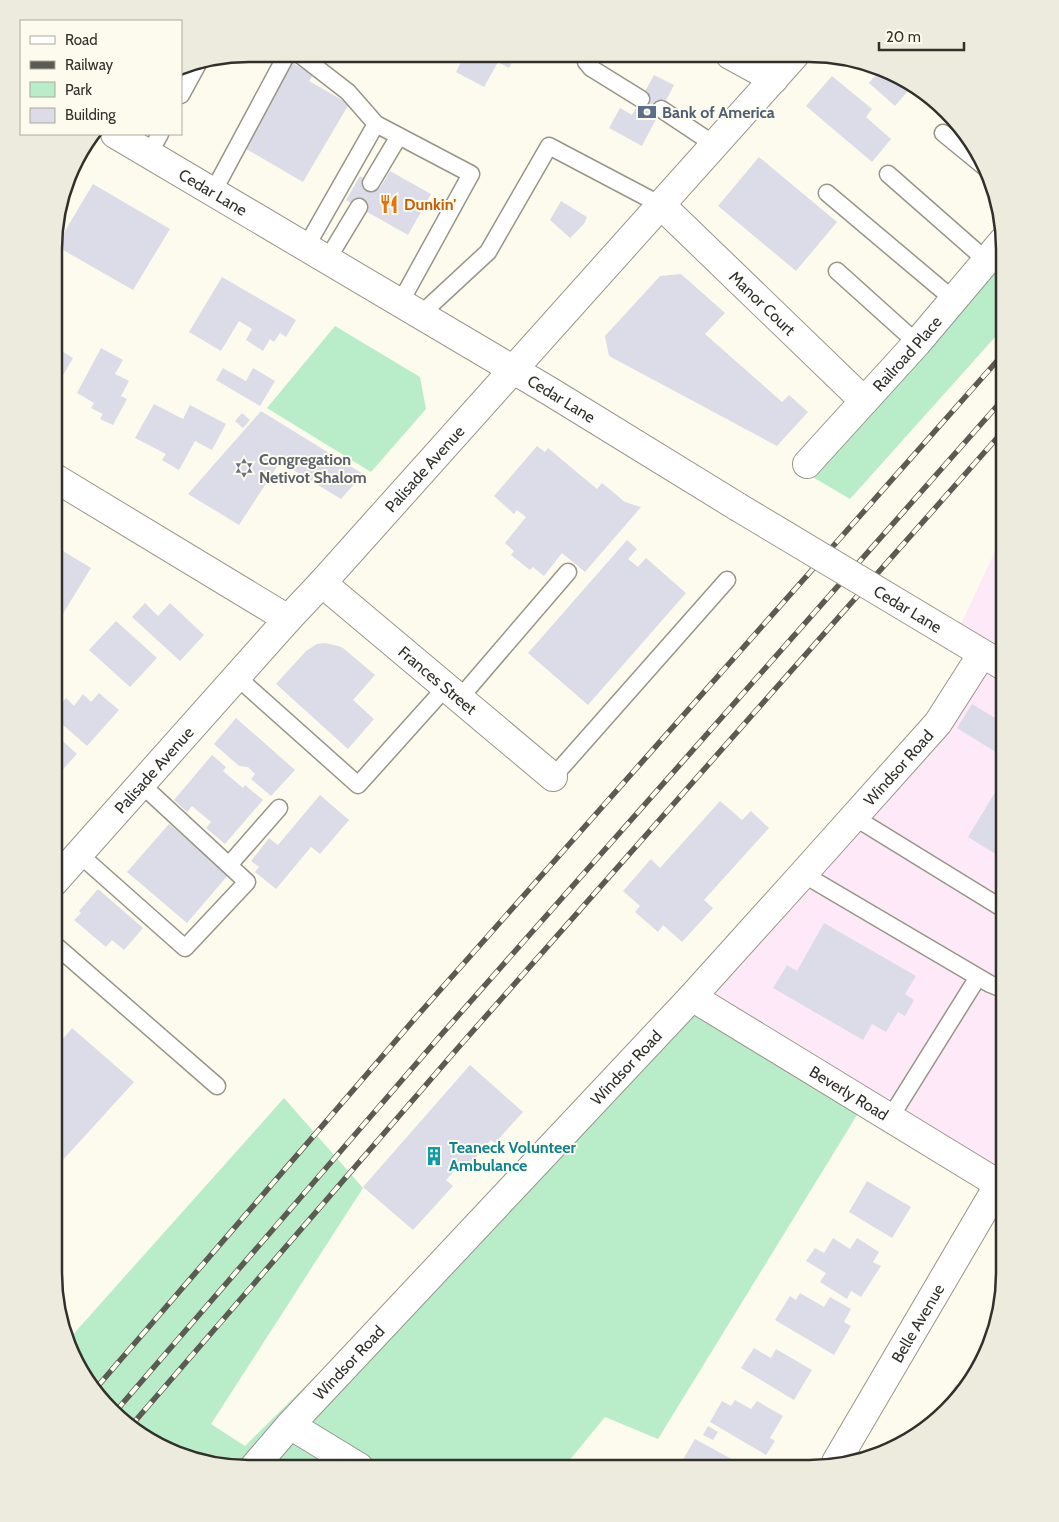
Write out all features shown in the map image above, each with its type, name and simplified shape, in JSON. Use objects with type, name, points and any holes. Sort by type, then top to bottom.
[{"type":"street","points":[[743,62],[774,79]]},
{"type":"street","name":"Palisade Avenue","points":[[62,873],[662,206],[789,62]]},
{"type":"street","name":"Cedar Lane","points":[[120,135],[154,144],[213,192],[514,370],[738,508],[996,662]]},
{"type":"street","name":"Manor Court","points":[[662,206],[864,400]]},
{"type":"street","name":"Railroad Place","points":[[807,464],[917,343],[995,251]]},
{"type":"street","points":[[62,482],[288,620]]},
{"type":"street","name":"Frances Street","points":[[322,583],[553,777]]},
{"type":"street","name":"Windsor Road","points":[[260,1460],[290,1425],[692,997],[803,874],[938,723],[982,654]]},
{"type":"street","name":"Beverly Road","points":[[692,997],[996,1182]]},
{"type":"street","name":"Belle Avenue","points":[[839,1457],[996,1196]]},
{"type":"street","points":[[290,1425],[348,1460]]},
{"type":"lane","points":[[213,192],[282,62]]},
{"type":"lane","points":[[309,62],[348,92],[376,124],[471,174],[410,309]]},
{"type":"lane","points":[[586,62],[591,68],[641,99]]},
{"type":"lane","points":[[182,93],[194,71]]},
{"type":"lane","points":[[661,109],[715,145]]},
{"type":"lane","points":[[317,254],[376,124]]},
{"type":"lane","points":[[943,133],[971,157]]},
{"type":"lane","points":[[371,183],[399,136]]},
{"type":"lane","points":[[410,309],[488,252],[549,146],[662,206]]},
{"type":"lane","points":[[888,174],[995,251]]},
{"type":"lane","points":[[828,193],[954,300]]},
{"type":"lane","points":[[317,254],[359,207]]},
{"type":"lane","points":[[837,271],[917,343]]},
{"type":"lane","points":[[237,677],[358,785],[452,693],[568,572]]},
{"type":"lane","points":[[553,777],[727,580]]},
{"type":"lane","points":[[79,854],[185,948],[247,882],[141,784]]},
{"type":"lane","points":[[228,865],[279,808]]},
{"type":"lane","points":[[854,817],[996,904]]},
{"type":"lane","points":[[803,874],[996,986]]},
{"type":"lane","points":[[62,951],[216,1086]]},
{"type":"lane","points":[[890,1118],[978,977]]},
{"type":"shaded area","points":[[996,549],[996,1183],[692,997],[982,654],[955,637]]},
{"type":"green space","points":[[996,259],[996,336],[850,499],[804,472]]},
{"type":"green space","points":[[335,326],[420,377],[426,409],[371,472],[267,408]]},
{"type":"green space","points":[[692,997],[865,1102],[658,1439],[605,1417],[570,1460],[249,1460],[213,1456],[189,1450],[167,1440],[146,1428],[126,1413],[109,1396],[94,1376],[73,1335],[284,1098],[363,1188],[211,1424],[245,1446],[439,1254]]},
{"type":"building","points":[[291,62],[313,75],[309,81],[349,104],[303,182],[241,146]]},
{"type":"building","points":[[461,62],[498,62],[484,87],[456,72]]},
{"type":"building","points":[[498,62],[512,62],[509,68]]},
{"type":"building","name":"Bank of America","points":[[654,75],[674,85],[642,146],[609,128],[620,108],[632,115]]},
{"type":"building","points":[[876,75],[908,91],[895,106],[869,83]]},
{"type":"building","points":[[832,76],[872,109],[866,117],[891,139],[872,162],[806,106]]},
{"type":"building","points":[[759,157],[837,222],[796,271],[718,206]]},
{"type":"building","name":"Dunkin'","points":[[390,171],[431,194],[408,235],[346,200],[360,176],[380,188]]},
{"type":"building","points":[[93,184],[170,229],[133,290],[62,249],[63,234]]},
{"type":"building","points":[[561,201],[587,217],[584,224],[570,238],[550,220]]},
{"type":"building","points":[[681,274],[725,313],[705,334],[782,402],[789,395],[808,412],[777,446],[609,356],[605,336],[660,276]]},
{"type":"building","points":[[222,277],[296,320],[286,337],[280,333],[274,342],[270,339],[263,351],[246,340],[252,329],[239,321],[221,351],[189,332]]},
{"type":"building","points":[[101,348],[123,360],[115,374],[129,381],[121,396],[127,399],[113,425],[100,419],[103,414],[91,408],[94,403],[77,393]]},
{"type":"building","points":[[62,351],[73,358],[62,377]]},
{"type":"building","points":[[223,368],[246,381],[253,368],[275,381],[260,406],[216,380]]},
{"type":"building","points":[[154,404],[183,419],[190,405],[226,424],[212,450],[195,441],[179,470],[162,460],[166,454],[135,438]]},
{"type":"building","name":"Congregation Netivot Shalom","points":[[261,411],[363,474],[341,499],[280,462],[239,525],[188,494]]},
{"type":"building","points":[[242,413],[250,420],[243,428],[235,421]]},
{"type":"building","points":[[537,446],[545,452],[548,448],[597,489],[602,483],[625,502],[641,507],[585,572],[562,553],[544,576],[533,567],[530,570],[511,555],[514,551],[505,543],[526,517],[517,510],[514,514],[494,496]]},
{"type":"building","points":[[627,540],[637,549],[628,559],[638,567],[646,558],[686,593],[588,705],[528,653]]},
{"type":"building","points":[[62,550],[91,568],[62,615]]},
{"type":"building","points":[[145,603],[158,616],[170,603],[204,635],[180,661],[132,617]]},
{"type":"building","points":[[116,621],[157,658],[130,687],[89,650]]},
{"type":"building","points":[[325,643],[343,648],[375,675],[353,700],[374,719],[348,749],[276,684],[306,651],[317,644]]},
{"type":"building","points":[[99,693],[119,710],[87,746],[62,724],[62,703],[66,698],[74,706],[83,694],[91,702]]},
{"type":"building","points":[[972,704],[996,719],[996,752],[957,728]]},
{"type":"building","points":[[236,718],[295,770],[271,796],[251,779],[255,774],[248,767],[239,766],[214,744]]},
{"type":"building","points":[[62,740],[77,754],[62,770]]},
{"type":"building","points":[[212,755],[226,767],[223,771],[243,788],[245,785],[263,800],[225,844],[206,828],[211,822],[192,806],[187,812],[174,800]]},
{"type":"building","points":[[996,791],[996,854],[968,837]]},
{"type":"building","points":[[320,795],[349,820],[320,854],[311,847],[276,889],[255,872],[259,867],[251,861],[269,838],[278,845]]},
{"type":"building","points":[[720,801],[742,820],[751,811],[769,828],[704,900],[713,908],[682,942],[663,925],[658,932],[635,912],[640,906],[623,891],[651,859],[660,868]]},
{"type":"building","points":[[169,824],[229,874],[187,923],[127,872]]},
{"type":"building","points":[[98,889],[143,928],[124,950],[112,940],[106,947],[74,920],[81,913],[79,911]]},
{"type":"building","points":[[824,923],[916,976],[905,994],[914,1000],[905,1016],[898,1012],[886,1032],[872,1024],[863,1040],[773,988],[787,965],[797,971]]},
{"type":"building","points":[[72,1028],[134,1082],[62,1161],[62,1040]]},
{"type":"building","name":"Teaneck Volunteer Ambulance","points":[[470,1065],[523,1112],[495,1143],[491,1140],[461,1174],[456,1169],[446,1180],[453,1186],[413,1230],[363,1187]]},
{"type":"building","points":[[867,1181],[911,1207],[892,1238],[849,1212]]},
{"type":"building","points":[[833,1238],[850,1249],[857,1238],[879,1252],[873,1262],[881,1266],[861,1297],[851,1291],[847,1299],[820,1282],[826,1273],[806,1261],[815,1248],[824,1253]]},
{"type":"building","points":[[800,1293],[824,1307],[830,1297],[851,1309],[844,1322],[851,1326],[834,1355],[775,1320],[790,1296],[796,1300]]},
{"type":"building","points":[[754,1348],[771,1358],[776,1349],[812,1370],[794,1400],[741,1368]]},
{"type":"building","points":[[956,1384],[958,1386],[946,1400]]},
{"type":"building","points":[[735,1400],[751,1409],[757,1401],[783,1416],[770,1438],[775,1441],[766,1455],[710,1422],[722,1401],[731,1406]]},
{"type":"building","points":[[708,1426],[718,1432],[713,1440],[703,1435]]},
{"type":"building","points":[[695,1439],[733,1460],[683,1460]]},
{"type":"railway","points":[[100,1384],[418,1015],[996,362]]},
{"type":"railway","points":[[119,1407],[441,1035],[996,407]]},
{"type":"railway","points":[[136,1421],[457,1049],[996,439]]},
{"type":"place","name":"Bank of America","points":[[647,112]]},
{"type":"place","name":"Dunkin'","points":[[389,204]]},
{"type":"place","name":"Congregation Netivot Shalom","points":[[244,468]]},
{"type":"place","name":"Teaneck Volunteer Ambulance","points":[[434,1156]]}]
